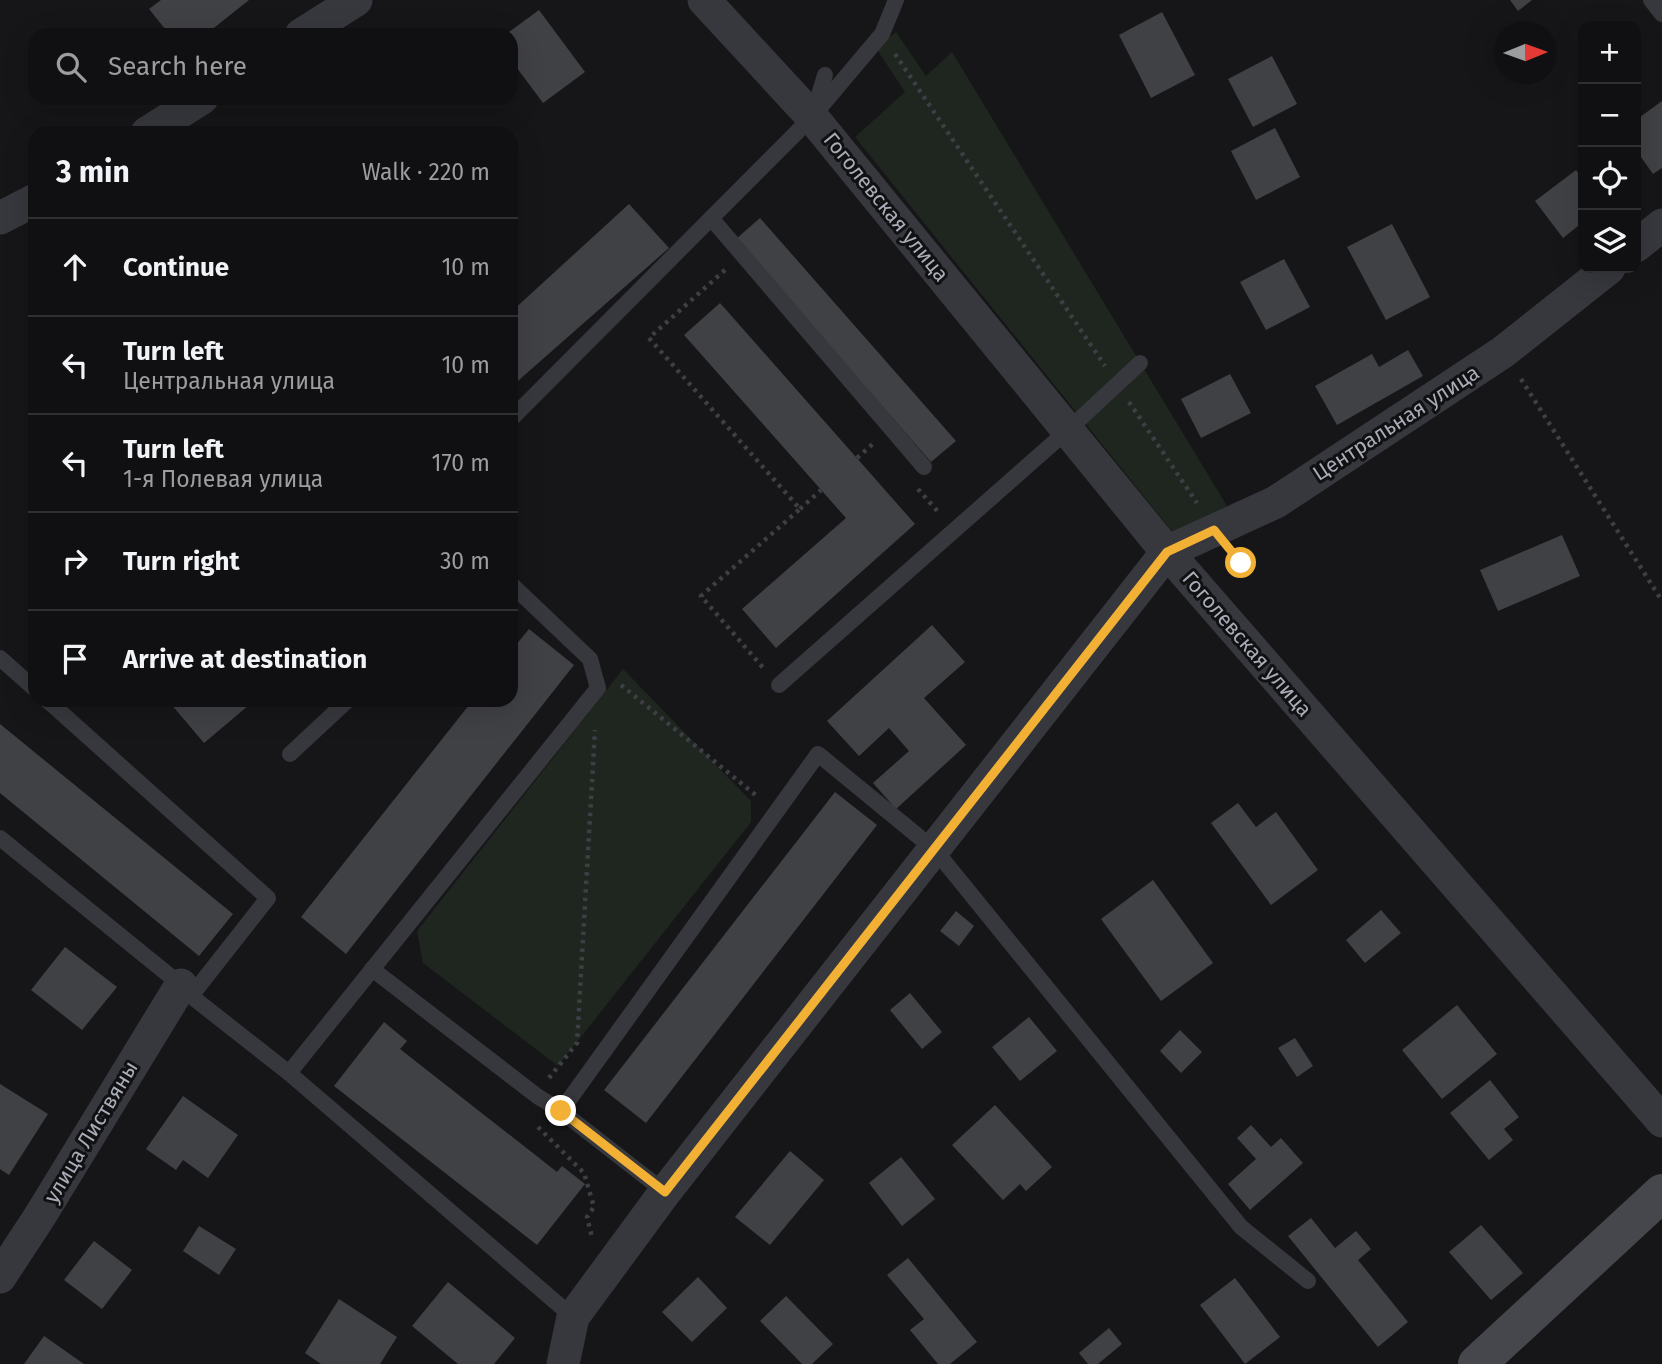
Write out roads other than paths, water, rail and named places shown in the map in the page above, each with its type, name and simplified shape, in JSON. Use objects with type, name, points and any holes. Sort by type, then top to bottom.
[{"type":"street","points":[[312,28],[356,0]]},
{"type":"street","name":"Гоголевская улица","points":[[704,0],[812,117],[1167,552],[1662,1121]]},
{"type":"street","points":[[157,126],[191,105]]},
{"type":"street","points":[[0,218],[28,204]]},
{"type":"street","points":[[1641,242],[1662,225]]},
{"type":"street","name":"Центральная улица","points":[[1167,552],[1276,502],[1503,352],[1603,273]]},
{"type":"street","points":[[563,1364],[573,1317],[665,1192],[1167,552]]},
{"type":"street","name":"улица Листвяны","points":[[0,1278],[186,991]]},
{"type":"street","points":[[1477,1364],[1662,1193]]},
{"type":"lane","points":[[518,412],[812,117],[882,34],[896,0]]},
{"type":"lane","points":[[1651,0],[1662,14]]},
{"type":"lane","points":[[812,117],[825,75]]},
{"type":"lane","points":[[711,218],[924,467]]},
{"type":"lane","points":[[779,685],[1140,363]]},
{"type":"lane","points":[[289,1073],[598,688],[590,659],[518,591]]},
{"type":"lane","points":[[0,658],[28,683]]},
{"type":"lane","points":[[55,707],[268,898],[186,991]]},
{"type":"lane","points":[[290,754],[340,707]]},
{"type":"lane","points":[[561,1111],[818,754],[935,850],[1241,1227],[1308,1281]]},
{"type":"lane","points":[[0,838],[289,1073],[573,1317]]},
{"type":"lane","points":[[372,969],[665,1192]]}]
